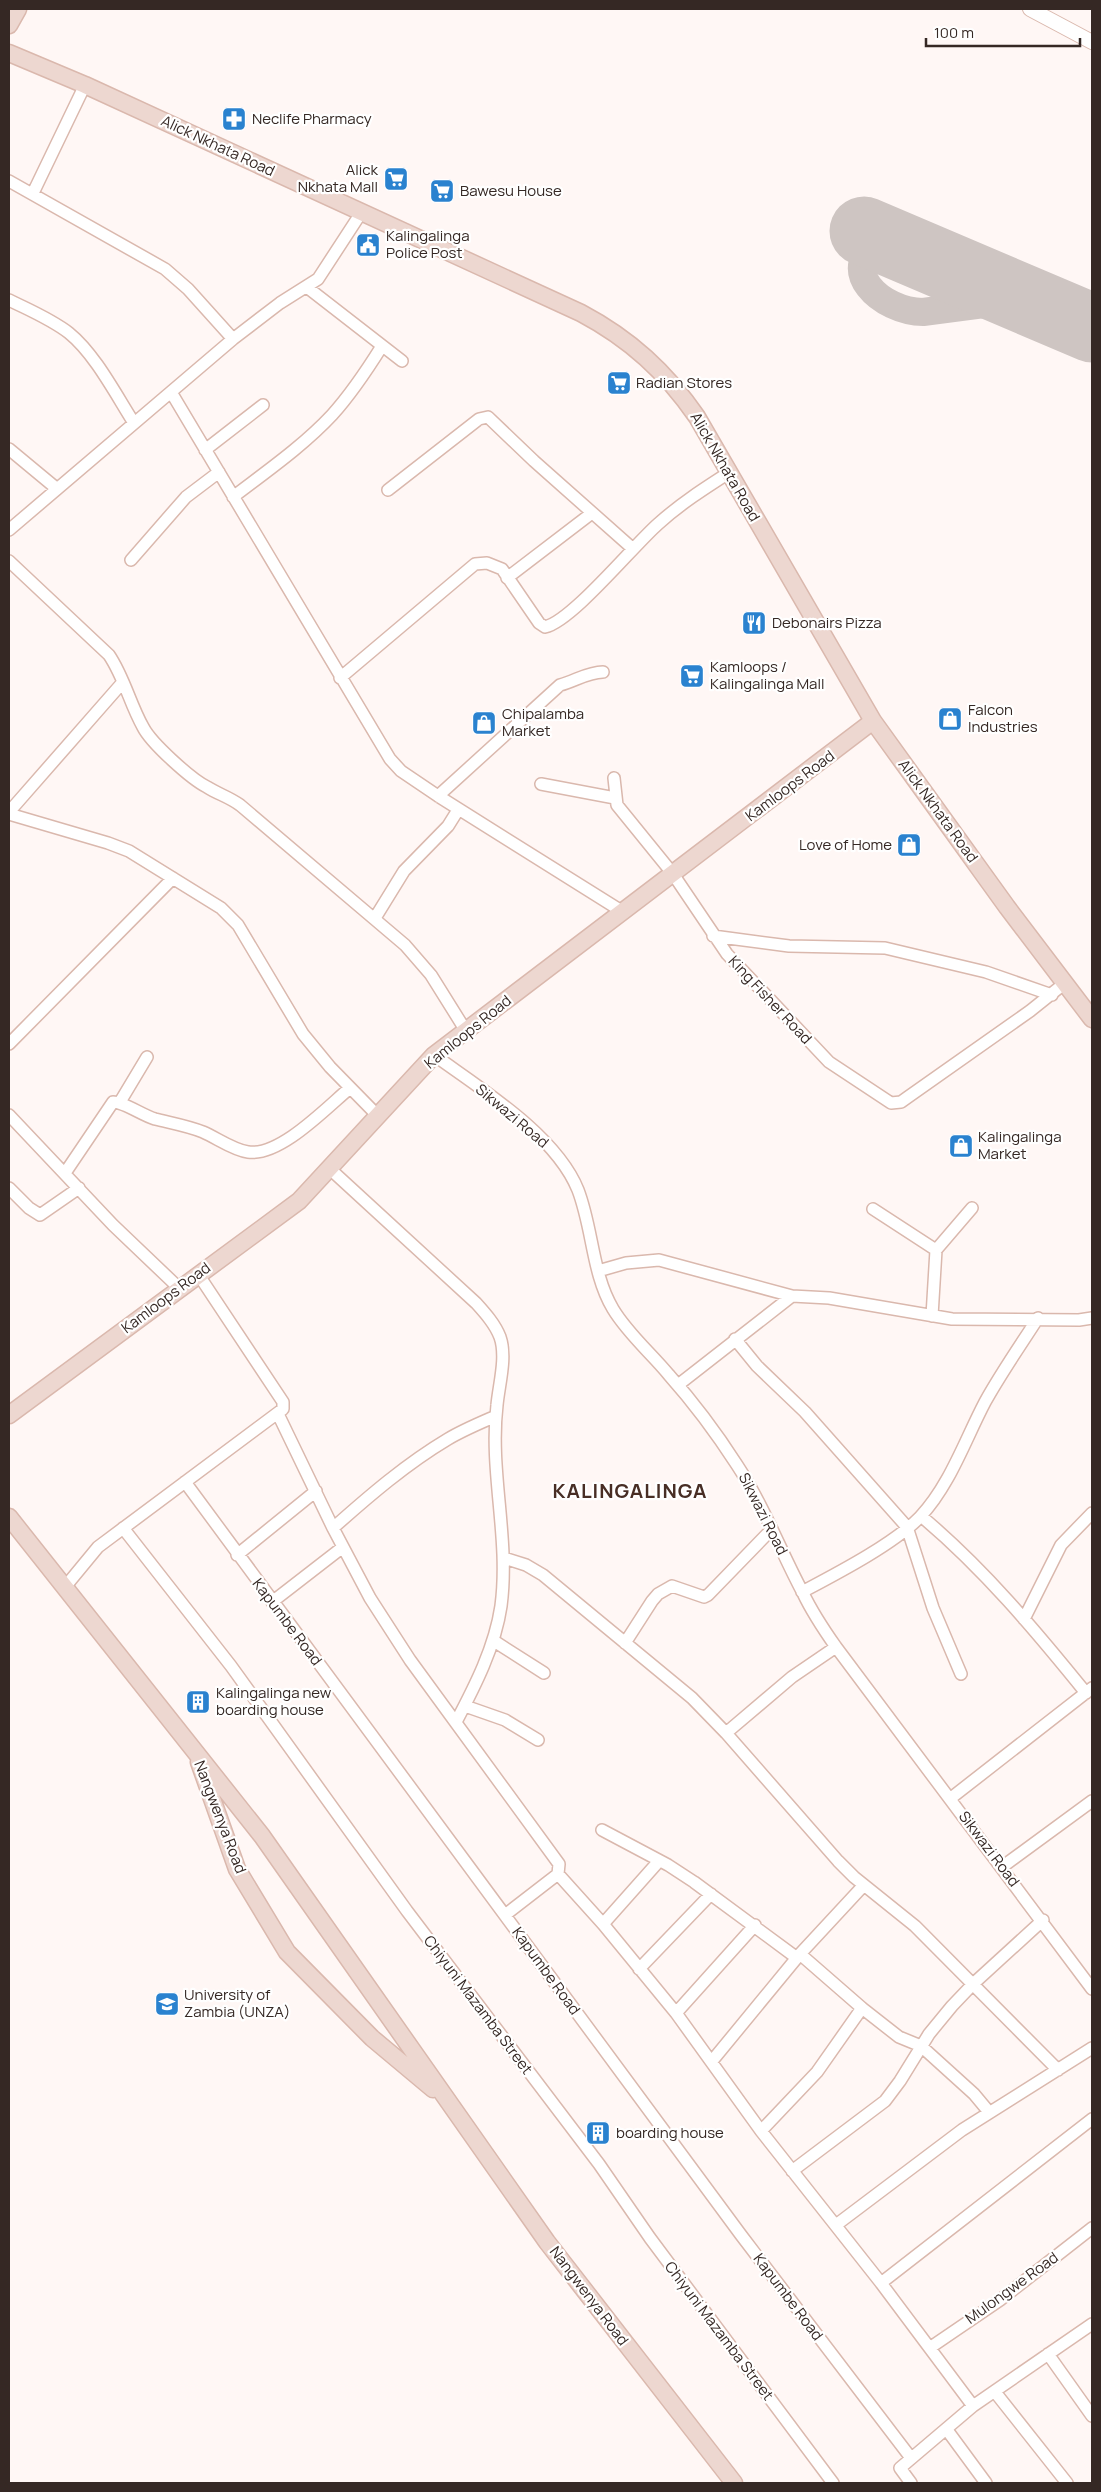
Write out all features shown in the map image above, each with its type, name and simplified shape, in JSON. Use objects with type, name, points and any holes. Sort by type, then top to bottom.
[{"type":"main road","points":[[9,25],[18,9]]},
{"type":"main road","name":"Alick Nkhata Road","points":[[9,52],[85,85],[581,313],[620,336],[645,355],[673,383],[697,417],[873,721],[1092,1019]]},
{"type":"main road","name":"Kamloops Road","points":[[12,1414],[179,1288],[299,1201],[434,1055],[873,721]]},
{"type":"main road","name":"Nangwenya Road","points":[[9,1516],[194,1749],[278,1859],[558,2257],[734,2483]]},
{"type":"main road","name":"Nangwenya Road","points":[[194,1749],[237,1870],[287,1952],[372,2038],[450,2104]]},
{"type":"street","points":[[1030,9],[1092,42]]},
{"type":"street","points":[[33,193],[85,85]]},
{"type":"street","points":[[9,181],[165,269],[188,289],[233,339]]},
{"type":"street","points":[[9,530],[233,339],[280,303],[308,288],[318,279],[328,267],[360,212]]},
{"type":"street","points":[[308,288],[402,361]]},
{"type":"street","points":[[9,300],[54,322],[70,334],[94,363],[134,423]]},
{"type":"street","points":[[234,497],[306,439],[331,415],[363,376],[382,346]]},
{"type":"street","points":[[171,392],[340,678],[390,758],[401,771],[458,810],[623,912]]},
{"type":"street","points":[[205,450],[263,404]]},
{"type":"street","points":[[388,490],[484,417],[492,420],[534,461],[632,548]]},
{"type":"street","points":[[9,449],[56,488]]},
{"type":"street","points":[[131,560],[186,497],[219,472]]},
{"type":"street","points":[[340,678],[475,564],[495,566],[502,569],[540,624],[545,627],[554,625],[577,606],[632,548],[678,507],[730,472]]},
{"type":"street","points":[[507,578],[592,512]]},
{"type":"street","points":[[9,561],[97,641],[117,666],[143,727],[156,745],[207,788],[227,795],[240,805],[375,918],[414,954],[436,982],[466,1031]]},
{"type":"street","points":[[438,796],[560,685],[579,680],[591,672],[603,672]]},
{"type":"street","points":[[123,682],[9,813],[118,846],[212,901],[231,916],[264,966],[303,1034],[350,1088],[377,1115]]},
{"type":"street","points":[[541,784],[615,798],[614,778]]},
{"type":"street","name":"King Fisher Road","points":[[615,798],[673,874],[727,954],[828,1062],[891,1103],[901,1102],[908,1098],[1052,995]]},
{"type":"street","points":[[375,918],[404,871],[448,826],[458,810]]},
{"type":"street","points":[[9,1044],[173,878]]},
{"type":"street","points":[[714,936],[788,946],[885,948],[986,972],[1052,995],[1065,983]]},
{"type":"street","name":"Sikwazi Road","points":[[434,1055],[484,1090],[535,1133],[556,1154],[578,1191],[606,1296],[620,1321],[678,1385],[737,1465],[772,1529],[802,1592],[836,1647],[1043,1920],[1092,1989]]},
{"type":"street","points":[[120,1102],[147,1058]]},
{"type":"street","points":[[65,1173],[113,1102],[120,1102],[139,1114],[201,1131],[247,1152],[259,1152],[276,1146],[350,1088]]},
{"type":"street","points":[[9,1114],[79,1188],[179,1288]]},
{"type":"street","points":[[329,1168],[476,1303],[492,1321],[500,1338],[502,1358],[494,1448],[504,1558],[501,1606],[494,1641],[456,1722]]},
{"type":"street","points":[[9,1188],[35,1214],[44,1215],[79,1188]]},
{"type":"street","points":[[932,1316],[936,1250],[972,1208]]},
{"type":"street","points":[[873,1209],[936,1250]]},
{"type":"street","points":[[598,1271],[626,1263],[659,1260],[792,1296],[829,1298],[952,1319],[1038,1318],[1079,1320],[1092,1318]]},
{"type":"street","points":[[65,1587],[98,1547],[283,1409],[283,1402],[198,1274]]},
{"type":"street","points":[[678,1385],[792,1296]]},
{"type":"street","points":[[802,1592],[887,1542],[921,1516],[946,1478],[985,1401],[1038,1318]]},
{"type":"street","points":[[735,1339],[757,1366],[805,1412],[907,1527],[933,1608],[961,1674]]},
{"type":"street","points":[[278,1414],[333,1528],[370,1598],[410,1660],[494,1776],[554,1854],[559,1864],[558,1874],[505,1915]]},
{"type":"street","points":[[333,1528],[374,1492],[410,1465],[448,1439],[496,1416]]},
{"type":"street","name":"Kapumbe Road","points":[[185,1482],[741,2235],[911,2458]]},
{"type":"street","points":[[237,1554],[316,1491]]},
{"type":"street","points":[[1024,1620],[1061,1544],[1092,1513]]},
{"type":"street","points":[[921,1516],[959,1550],[1090,1690],[951,1798]]},
{"type":"street","name":"Chiyuni Mazamba Street","points":[[123,1528],[231,1666],[407,1911],[599,2164],[650,2238],[833,2483]]},
{"type":"street","points":[[625,1643],[658,1594],[672,1586],[700,1596],[708,1595],[772,1529]]},
{"type":"street","points":[[272,1602],[343,1547]]},
{"type":"street","points":[[504,1558],[526,1565],[543,1575],[692,1698],[726,1733],[838,1861],[864,1885],[915,1926],[1058,2070]]},
{"type":"street","points":[[494,1641],[544,1673]]},
{"type":"street","points":[[726,1733],[792,1677],[836,1647]]},
{"type":"street","points":[[465,1706],[505,1720],[538,1740]]},
{"type":"street","points":[[1002,1867],[1092,1801]]},
{"type":"street","points":[[602,1830],[659,1861],[711,1894],[799,1956],[899,2037],[921,2046],[974,2094],[989,2112]]},
{"type":"street","points":[[602,1924],[659,1861]]},
{"type":"street","points":[[558,1874],[676,2013],[761,2131],[931,2347],[973,2406]]},
{"type":"street","points":[[712,2061],[799,1956],[864,1885]]},
{"type":"street","points":[[639,1969],[711,1894]]},
{"type":"street","points":[[792,2170],[885,2101],[900,2082],[921,2046],[972,1984],[1043,1920]]},
{"type":"street","points":[[676,2013],[755,1925]]},
{"type":"street","points":[[761,2131],[817,2072],[862,2008]]},
{"type":"street","points":[[836,2225],[962,2130],[1092,2048]]},
{"type":"street","points":[[881,2283],[1092,2119]]},
{"type":"street","name":"Mulongwe Road","points":[[931,2347],[1000,2300],[1092,2228]]},
{"type":"street","points":[[911,2483],[900,2468],[911,2458],[947,2430],[973,2406],[1092,2324]]},
{"type":"street","points":[[1048,2354],[1092,2416]]},
{"type":"street","points":[[995,2392],[1067,2483]]},
{"type":"street","points":[[947,2430],[986,2483]]},
{"type":"taxiway","points":[[883,240],[869,251],[862,263],[863,275],[869,286],[879,297],[892,305],[907,310],[923,312],[1023,299]]},
{"type":"runway","points":[[864,231],[1092,328]]},
{"type":"place","name":"Neclife Pharmacy","points":[[234,119]]},
{"type":"place","name":"Alick Nkhata Mall","points":[[396,179]]},
{"type":"place","name":"Bawesu House","points":[[442,191]]},
{"type":"place","name":"Kalingalinga Police Post","points":[[368,245]]},
{"type":"place","name":"Radian Stores","points":[[619,383]]},
{"type":"place","name":"Debonairs Pizza","points":[[754,623]]},
{"type":"place","name":"Kamloops / Kalingalinga Mall","points":[[692,676]]},
{"type":"place","name":"Falcon Industries","points":[[950,719]]},
{"type":"place","name":"Chipalamba Market","points":[[484,723]]},
{"type":"place","name":"Love of Home","points":[[909,845]]},
{"type":"place","name":"Kalingalinga Market","points":[[961,1146]]},
{"type":"place","name":"Kalingalinga new boarding house","points":[[198,1702]]},
{"type":"place","name":"University of Zambia (UNZA)","points":[[167,2004]]},
{"type":"place","name":"boarding house","points":[[598,2133]]},
{"type":"district","name":"KALINGALINGA","points":[[630,1491]]}]
